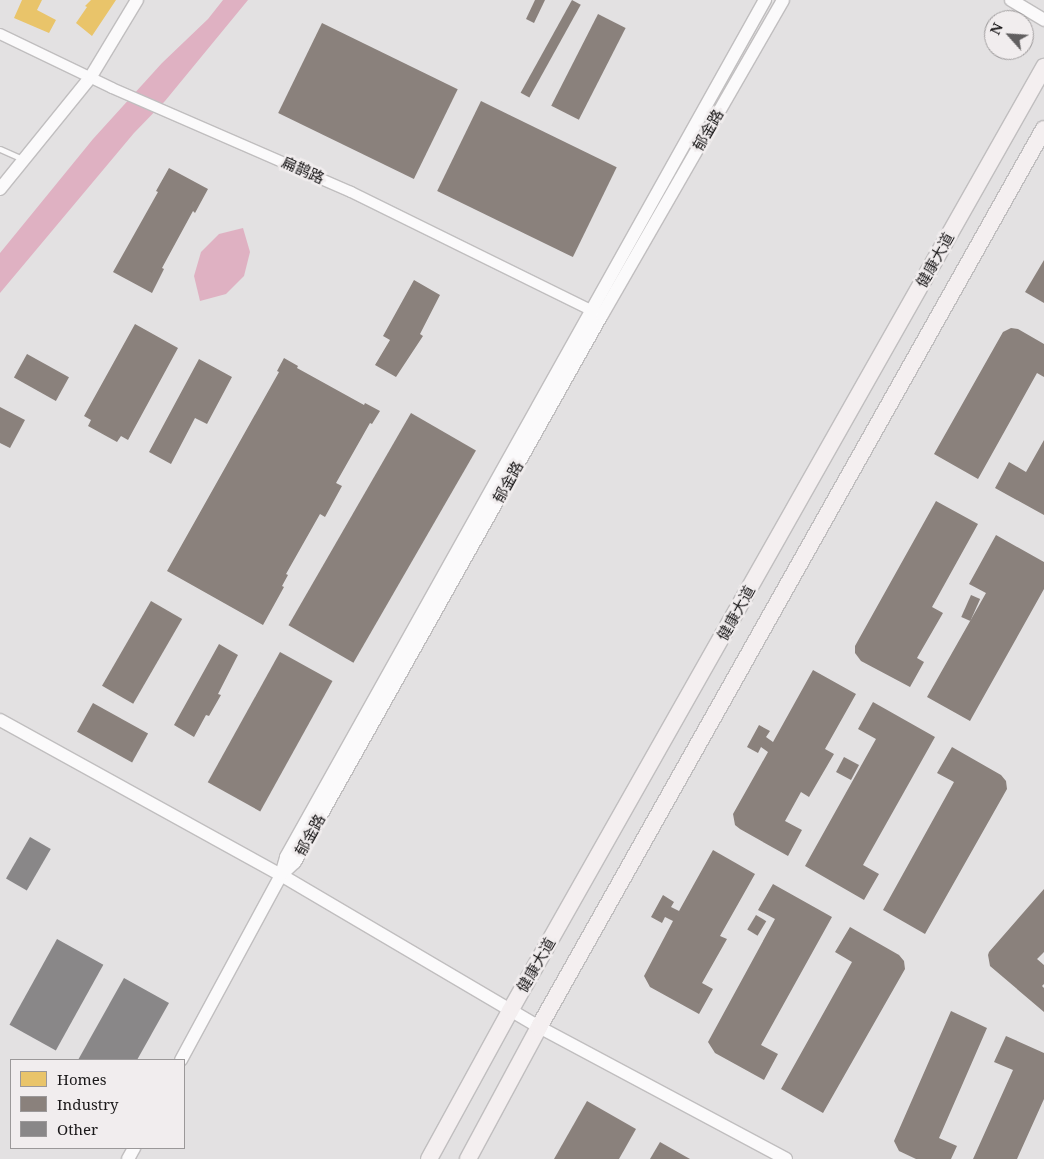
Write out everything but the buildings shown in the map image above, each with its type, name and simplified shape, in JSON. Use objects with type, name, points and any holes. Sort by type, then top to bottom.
[{"type":"main road","name":"健康大道","points":[[429,1159],[510,1011],[1044,67]]},
{"type":"main road","name":"健康大道","points":[[468,1159],[539,1027],[1044,129]]},
{"type":"street","points":[[0,189],[90,78],[138,0]]},
{"type":"street","name":"郁金路","points":[[182,1059],[281,875],[295,862],[597,313],[766,0]]},
{"type":"street","name":"郁金路","points":[[597,313],[783,0]]},
{"type":"street","points":[[1011,0],[1044,20]]},
{"type":"street","name":"扁鹊路","points":[[0,34],[112,88],[351,192],[597,313]]},
{"type":"street","points":[[0,720],[281,875],[510,1011],[786,1159]]},
{"type":"lane","points":[[0,149],[23,160]]},
{"type":"shaded area","points":[[223,0],[248,0],[165,101],[134,133],[0,293],[0,253],[93,139],[162,63],[208,19]]},
{"type":"shaded area","points":[[243,228],[250,252],[244,276],[226,294],[200,301],[194,276],[201,252],[219,234]]}]
